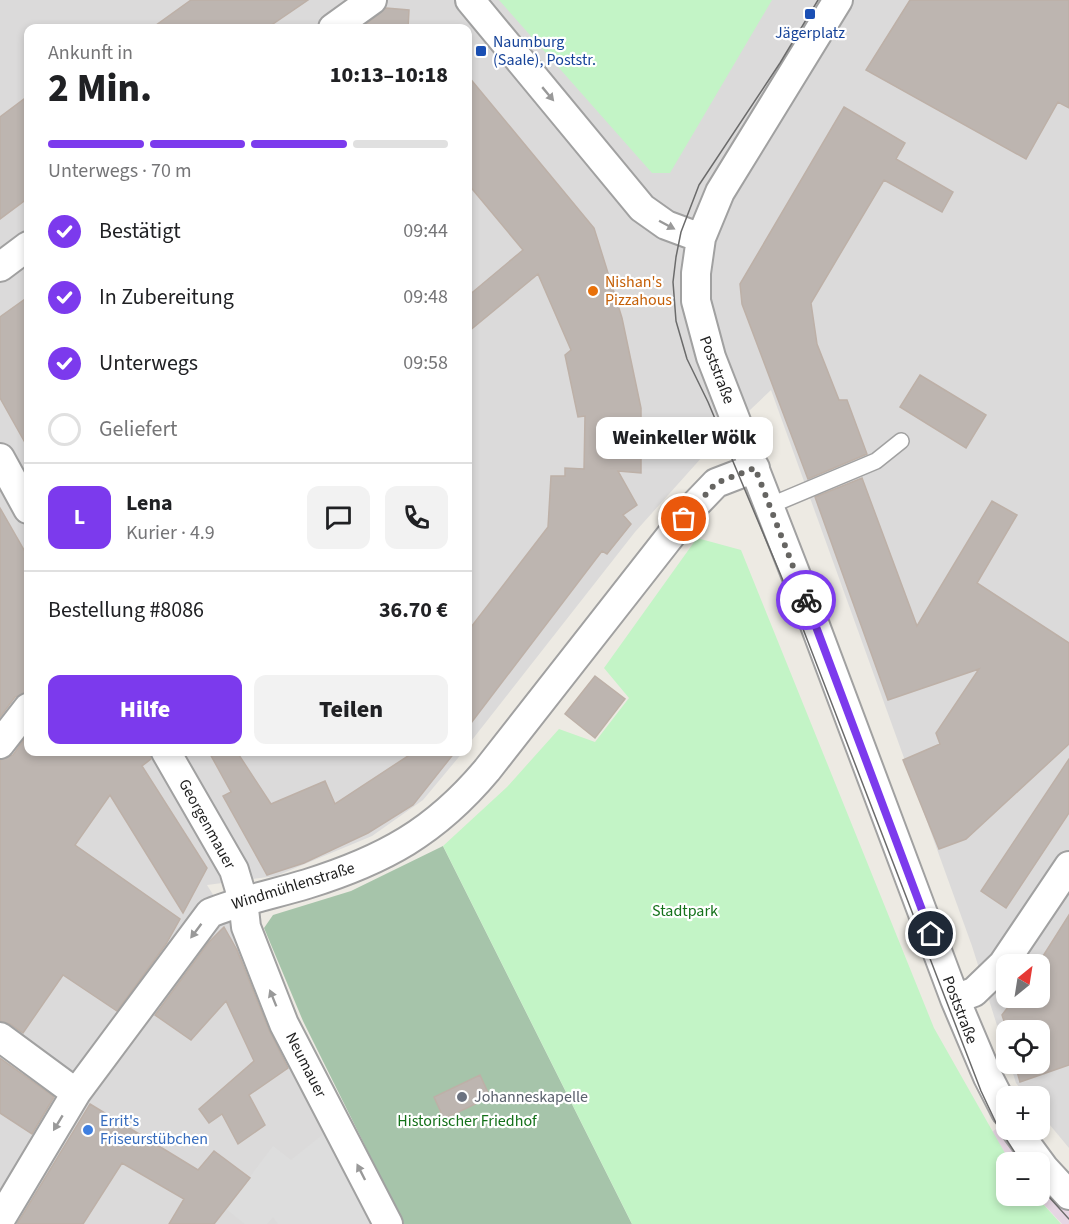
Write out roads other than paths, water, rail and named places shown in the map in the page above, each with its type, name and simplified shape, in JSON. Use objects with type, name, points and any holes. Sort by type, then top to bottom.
[{"type":"street","points":[[339,24],[372,0]]},
{"type":"street","points":[[470,0],[642,208],[666,225],[701,238]]},
{"type":"street","name":"Poststraße","points":[[838,0],[720,192],[701,238],[695,286],[698,314],[711,357],[955,999],[996,1093]]},
{"type":"street","points":[[0,267],[24,249]]},
{"type":"street","points":[[0,458],[24,502]]},
{"type":"street","name":"Windmühlenstraße","points":[[0,1220],[76,1093],[210,913],[243,900],[308,883],[370,861],[401,846],[450,811],[487,770],[707,491],[716,483],[755,468]]},
{"type":"street","points":[[0,744],[24,713]]},
{"type":"street","name":"Georgenmauer","points":[[168,756],[234,870],[243,900]]},
{"type":"street","points":[[955,999],[974,992],[1003,964],[1069,866]]},
{"type":"street","name":"Neumauer","points":[[243,900],[246,927],[284,1024],[388,1224]]},
{"type":"street","points":[[0,1037],[76,1093]]},
{"type":"street","points":[[1023,1140],[1069,1196]]},
{"type":"lane","points":[[769,506],[876,461],[901,441]]},
{"type":"tram line","points":[[818,0],[780,63],[699,185],[681,232],[676,257],[673,282],[676,321],[687,359],[708,402],[800,621],[981,1091],[997,1125],[1015,1152]]},
{"type":"tram line","points":[[1050,1198],[1069,1219]]},
{"type":"place","name":"Jägerplatz","points":[[810,14]]},
{"type":"place","name":"Naumburg (Saale), Poststr.","points":[[481,51]]},
{"type":"place","name":"Nishan's Pizzahous","points":[[593,291]]},
{"type":"place","name":"Weinkeller Wölk","points":[[684,519]]},
{"type":"place","name":"Johanneskapelle","points":[[462,1097]]},
{"type":"place","name":"Errit's Friseurstübchen","points":[[88,1130]]},
{"type":"park label","name":"Stadtpark","points":[[685,911]]},
{"type":"park label","name":"Historischer Friedhof","points":[[467,1121]]}]
